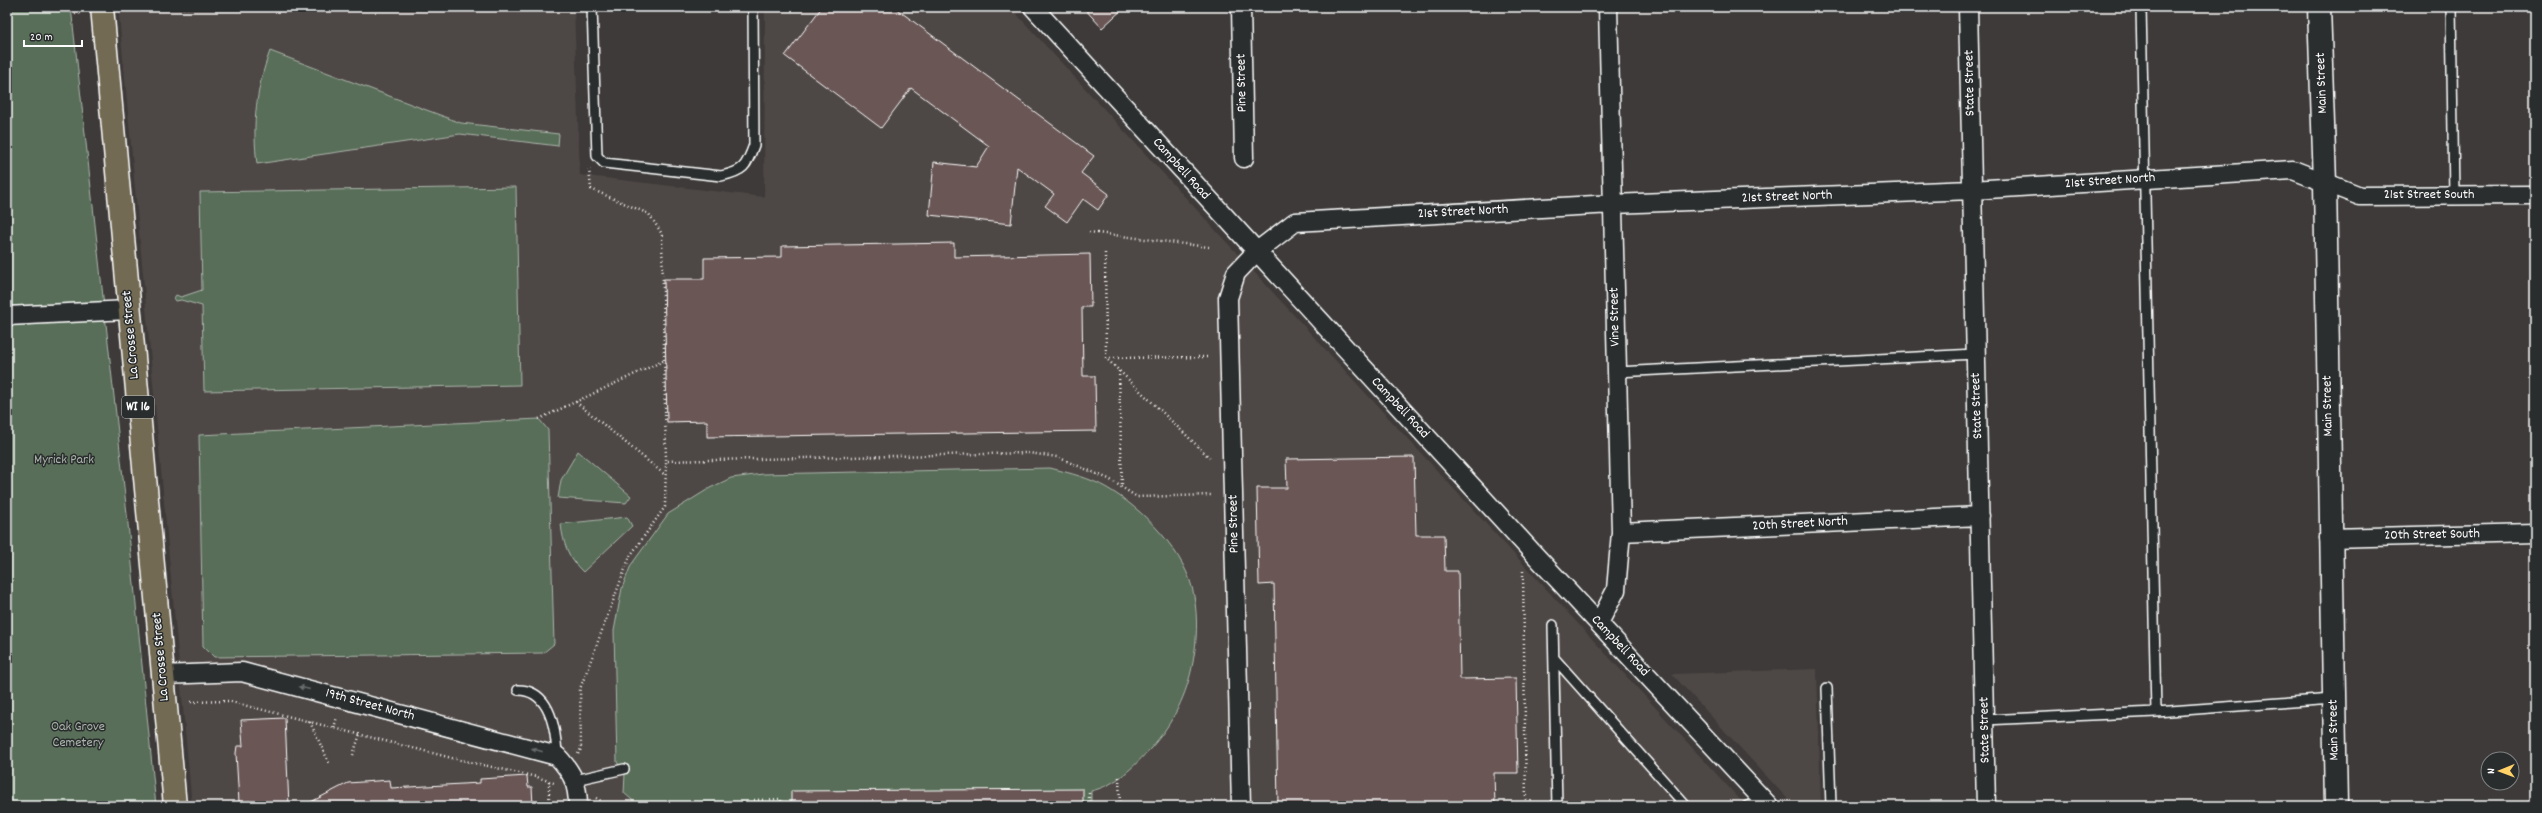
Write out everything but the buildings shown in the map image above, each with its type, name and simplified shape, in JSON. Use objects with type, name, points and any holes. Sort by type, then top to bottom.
[{"type":"main road","name":"La Crosse Street","points":[[102,9],[128,310],[175,806]]},
{"type":"street","name":"Campbell Road","points":[[1033,7],[1256,252],[1767,804]]},
{"type":"street","name":"Pine Street","points":[[1241,7],[1244,158]]},
{"type":"street","name":"Vine Street","points":[[1599,623],[1616,590],[1620,532],[1608,7]]},
{"type":"street","name":"State Street","points":[[1968,7],[1986,806]]},
{"type":"street","name":"Main Street","points":[[2319,7],[2325,183],[2330,538],[2336,806]]},
{"type":"street","name":"21st Street North","points":[[1256,252],[1295,222],[1612,204],[1972,190],[2145,178],[2294,170],[2325,183]]},
{"type":"street","name":"21st Street South","points":[[2325,183],[2360,196],[2535,195]]},
{"type":"street","name":"Pine Street","points":[[1241,806],[1228,298],[1236,273],[1256,252]]},
{"type":"street","points":[[8,317],[128,310]]},
{"type":"street","name":"20th Street North","points":[[1620,532],[1980,516]]},
{"type":"street","name":"20th Street South","points":[[2330,538],[2535,533]]},
{"type":"street","name":"19th Street North","points":[[162,675],[242,672],[557,756]]},
{"type":"street","points":[[557,756],[575,787]]},
{"type":"lane","points":[[592,7],[597,156],[604,163],[721,176],[739,172],[748,163],[754,145],[753,7]]},
{"type":"lane","points":[[2142,7],[2156,712]]},
{"type":"lane","points":[[2451,7],[2454,195]]},
{"type":"lane","points":[[1617,372],[1976,354]]},
{"type":"lane","points":[[1553,625],[1557,806]]},
{"type":"lane","points":[[1554,658],[1686,806]]},
{"type":"lane","points":[[1828,688],[1831,806]]},
{"type":"lane","points":[[518,690],[529,690],[538,696],[548,709],[555,735],[557,756]]},
{"type":"lane","points":[[1984,720],[2156,712],[2333,699]]},
{"type":"lane","points":[[575,787],[624,769]]},
{"type":"lane","points":[[1747,806],[1767,804]]},
{"type":"path","points":[[75,14],[102,9],[192,7]]},
{"type":"path","points":[[581,749],[580,689],[630,556],[665,507],[666,475],[662,234],[649,214],[591,189],[590,181]]},
{"type":"path","points":[[1089,232],[1209,247]]},
{"type":"path","points":[[1105,254],[1106,358],[1211,459]]},
{"type":"path","points":[[1106,358],[1209,357]]},
{"type":"path","points":[[539,419],[664,360]]},
{"type":"path","points":[[1119,371],[1122,486]]},
{"type":"path","points":[[576,402],[666,475]]},
{"type":"path","points":[[666,461],[1029,453],[1057,457],[1122,486],[1137,497],[1212,495]]},
{"type":"path","points":[[1523,568],[1526,806]]},
{"type":"path","points":[[191,702],[228,701],[575,787],[600,801],[601,806]]},
{"type":"path","points":[[310,722],[330,765]]},
{"type":"path","points":[[353,754],[360,734]]},
{"type":"path","points":[[1119,777],[1120,806]]},
{"type":"path","points":[[549,781],[549,806]]},
{"type":"path","points":[[1088,806],[1089,792]]},
{"type":"path","points":[[754,800],[781,799],[781,806]]},
{"type":"shaded area","points":[[122,7],[574,7],[580,175],[764,197],[765,7],[1010,7],[1746,806],[192,806],[119,15]]},
{"type":"shaded area","points":[[1817,669],[1821,806],[1794,806],[1672,674]]},
{"type":"green space","points":[[7,7],[71,7],[127,514],[156,806],[7,806]]},
{"type":"green space","points":[[270,51],[461,123],[559,134],[558,146],[460,134],[257,164],[255,135],[256,107],[261,79]]},
{"type":"green space","points":[[516,187],[520,385],[204,391],[202,306],[181,300],[176,301],[174,298],[176,295],[181,297],[202,290],[200,192]]},
{"type":"green space","points":[[539,419],[548,430],[554,644],[543,653],[214,657],[203,646],[199,435]]},
{"type":"green space","points":[[578,451],[631,496],[626,503],[558,498],[561,480]]},
{"type":"green space","points":[[1050,468],[1080,476],[1100,484],[1121,497],[1149,520],[1173,548],[1183,564],[1190,580],[1195,604],[1196,638],[1194,654],[1187,686],[1178,708],[1159,738],[1131,768],[1117,780],[1091,791],[1091,806],[778,806],[777,803],[639,806],[624,793],[625,774],[617,762],[614,631],[622,588],[631,565],[668,514],[710,488],[731,478],[763,474]]},
{"type":"green space","points":[[627,517],[632,526],[583,572],[567,550],[561,524]]},
{"type":"park label","name":"Myrick Park","points":[[64,460]]},
{"type":"park label","name":"Oak Grove Cemetery","points":[[78,736]]}]
